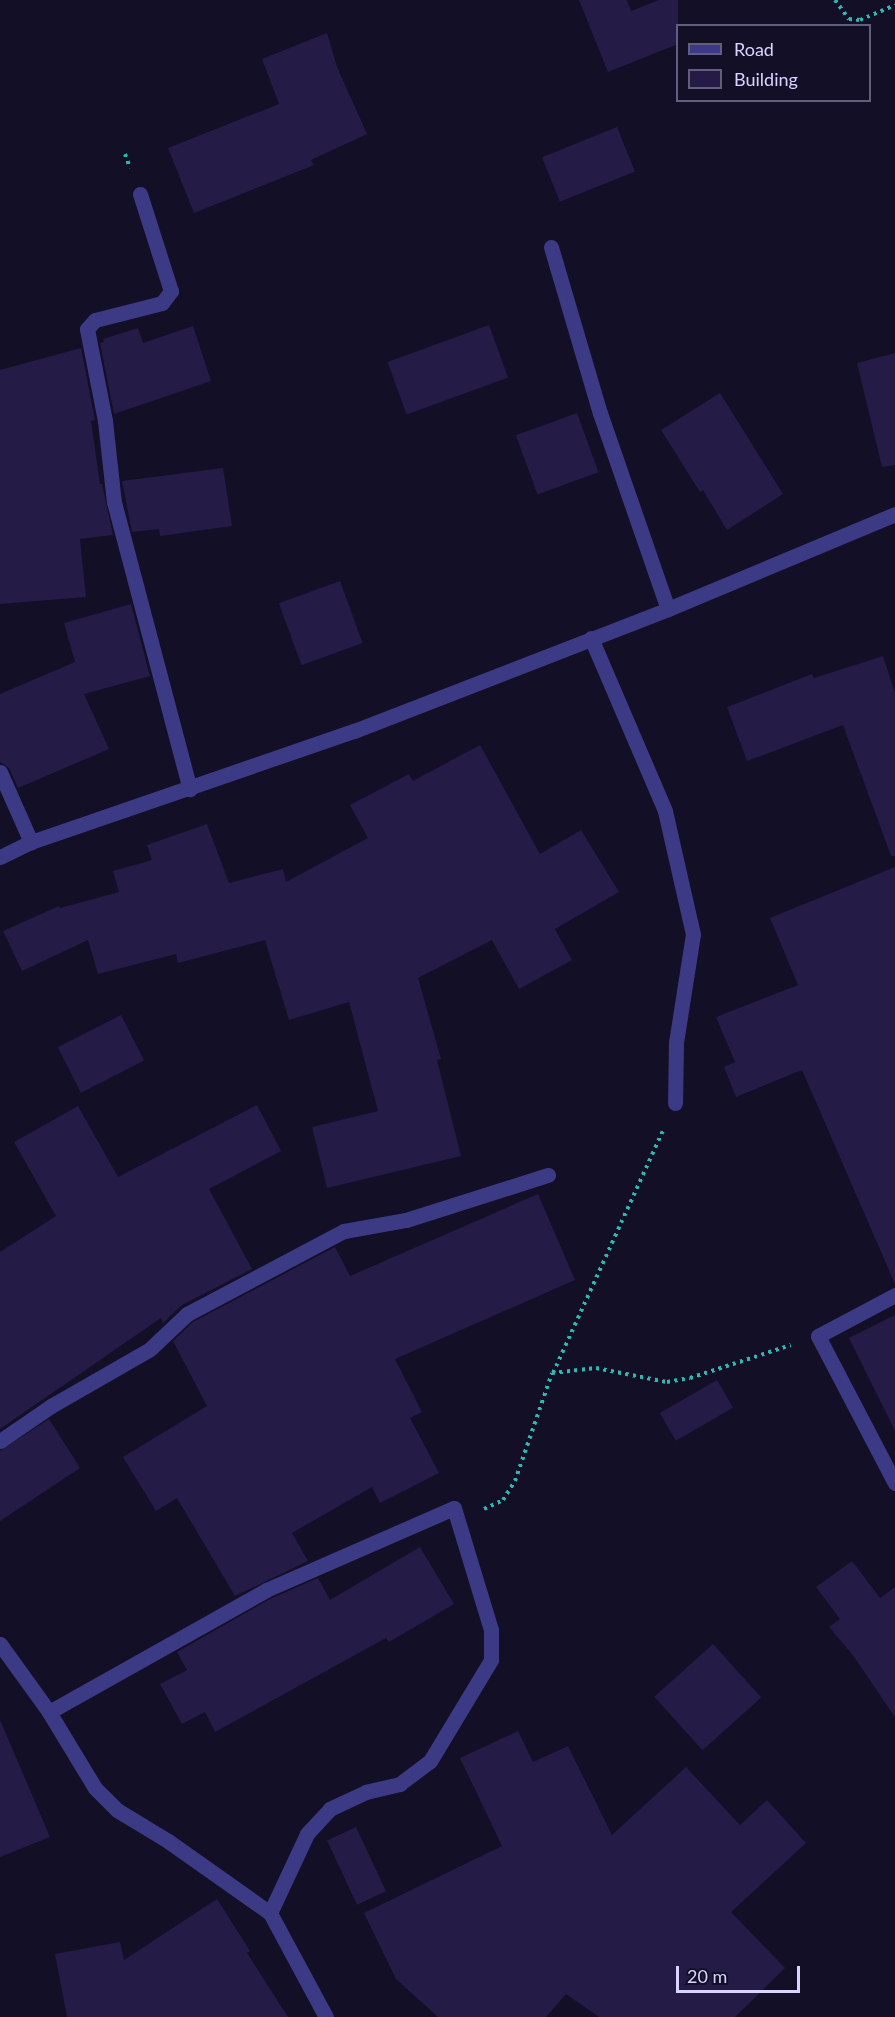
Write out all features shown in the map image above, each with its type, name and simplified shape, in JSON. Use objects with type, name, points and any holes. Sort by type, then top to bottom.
[{"type":"street","points":[[141,194],[171,291],[162,303],[95,320],[87,329],[105,421],[114,502],[190,789]]},
{"type":"street","points":[[550,247],[600,414],[668,609]]},
{"type":"street","points":[[0,857],[32,842],[354,731],[668,609],[895,513]]},
{"type":"street","points":[[591,638],[665,811],[693,934],[676,1042],[675,1103]]},
{"type":"street","points":[[0,772],[32,842]]},
{"type":"street","points":[[0,1441],[51,1406],[150,1348],[187,1314],[344,1231],[406,1220],[548,1175]]},
{"type":"street","points":[[895,1295],[818,1335],[895,1483]]},
{"type":"street","points":[[49,1712],[266,1590],[454,1508],[491,1630],[491,1660],[430,1761],[400,1784],[366,1792],[330,1809],[307,1834],[270,1913]]},
{"type":"street","points":[[0,1644],[49,1712],[95,1788],[117,1810],[168,1840],[270,1913],[326,2017]]},
{"type":"path","points":[[835,0],[849,19],[860,20],[895,5]]},
{"type":"path","points":[[454,1508],[487,1509],[504,1500],[515,1481],[552,1373],[675,1103]]},
{"type":"path","points":[[552,1373],[596,1368],[667,1382],[690,1378],[818,1335]]},
{"type":"building","points":[[579,0],[627,0],[631,11],[659,0],[678,0],[676,45],[608,72]]},
{"type":"building","points":[[327,33],[337,67],[367,134],[311,160],[314,165],[194,213],[168,148],[279,104],[262,59]]},
{"type":"building","points":[[617,127],[635,172],[560,202],[542,157]]},
{"type":"building","points":[[489,325],[508,378],[407,415],[388,362]]},
{"type":"building","points":[[193,326],[211,381],[114,414],[100,343],[104,342],[103,339],[138,328],[143,343]]},
{"type":"building","points":[[81,348],[95,420],[91,421],[100,484],[102,484],[113,535],[80,539],[86,597],[0,604],[0,370]]},
{"type":"building","points":[[895,353],[895,465],[882,467],[857,363]]},
{"type":"building","points":[[720,393],[783,494],[727,530],[703,490],[700,492],[661,430]]},
{"type":"building","points":[[577,413],[599,472],[537,494],[516,435]]},
{"type":"building","points":[[223,468],[232,526],[160,536],[159,529],[132,532],[122,481]]},
{"type":"building","points":[[340,581],[363,643],[301,665],[279,603]]},
{"type":"building","points":[[131,604],[150,676],[84,694],[109,749],[18,788],[9,768],[0,762],[0,694],[75,662],[64,623]]},
{"type":"building","points":[[883,656],[895,693],[895,856],[891,856],[843,725],[747,761],[727,707],[812,674],[814,678]]},
{"type":"building","points":[[480,745],[540,854],[581,830],[619,892],[555,929],[572,960],[519,989],[492,940],[418,978],[441,1059],[437,1060],[461,1156],[327,1188],[312,1127],[378,1111],[349,1002],[289,1020],[265,940],[178,963],[176,954],[98,974],[88,940],[22,971],[3,931],[59,906],[60,908],[119,892],[113,871],[152,860],[147,845],[207,824],[229,883],[283,869],[286,882],[368,838],[350,805],[409,774],[413,781]]},
{"type":"building","points":[[895,867],[895,1284],[802,1070],[736,1097],[724,1067],[735,1062],[716,1017],[798,985],[770,918]]},
{"type":"building","points":[[121,1015],[144,1060],[81,1093],[58,1047]]},
{"type":"building","points":[[257,1105],[281,1151],[209,1189],[252,1269],[182,1305],[163,1323],[161,1318],[0,1429],[0,1252],[56,1216],[14,1142],[78,1106],[118,1177]]},
{"type":"building","points":[[538,1194],[575,1280],[395,1359],[422,1412],[410,1418],[439,1473],[380,1503],[372,1487],[292,1533],[308,1561],[235,1596],[177,1498],[156,1511],[123,1457],[207,1406],[173,1341],[193,1322],[335,1247],[350,1276]]},
{"type":"building","points":[[895,1315],[895,1431],[849,1338]]},
{"type":"building","points":[[717,1380],[733,1408],[676,1441],[660,1413]]},
{"type":"building","points":[[49,1419],[80,1468],[0,1521],[0,1451]]},
{"type":"building","points":[[420,1547],[454,1604],[389,1642],[386,1638],[215,1732],[205,1712],[182,1724],[160,1684],[187,1670],[177,1652],[270,1599],[318,1578],[330,1600]]},
{"type":"building","points":[[852,1561],[880,1598],[895,1587],[895,1717],[852,1654],[829,1627],[840,1619],[816,1587]]},
{"type":"building","points":[[713,1644],[761,1698],[702,1750],[654,1697]]},
{"type":"building","points":[[0,1720],[50,1837],[0,1857]]},
{"type":"building","points":[[518,1731],[533,1762],[568,1746],[612,1835],[686,1767],[740,1825],[767,1800],[806,1843],[731,1912],[785,1968],[735,2017],[599,2017],[566,1994],[546,2017],[438,2017],[396,1979],[364,1913],[502,1846],[460,1758]]},
{"type":"building","points":[[356,1827],[386,1891],[357,1905],[327,1841]]},
{"type":"building","points":[[217,1899],[250,1951],[247,1953],[288,2017],[67,2017],[55,1954],[120,1942],[124,1960]]}]
